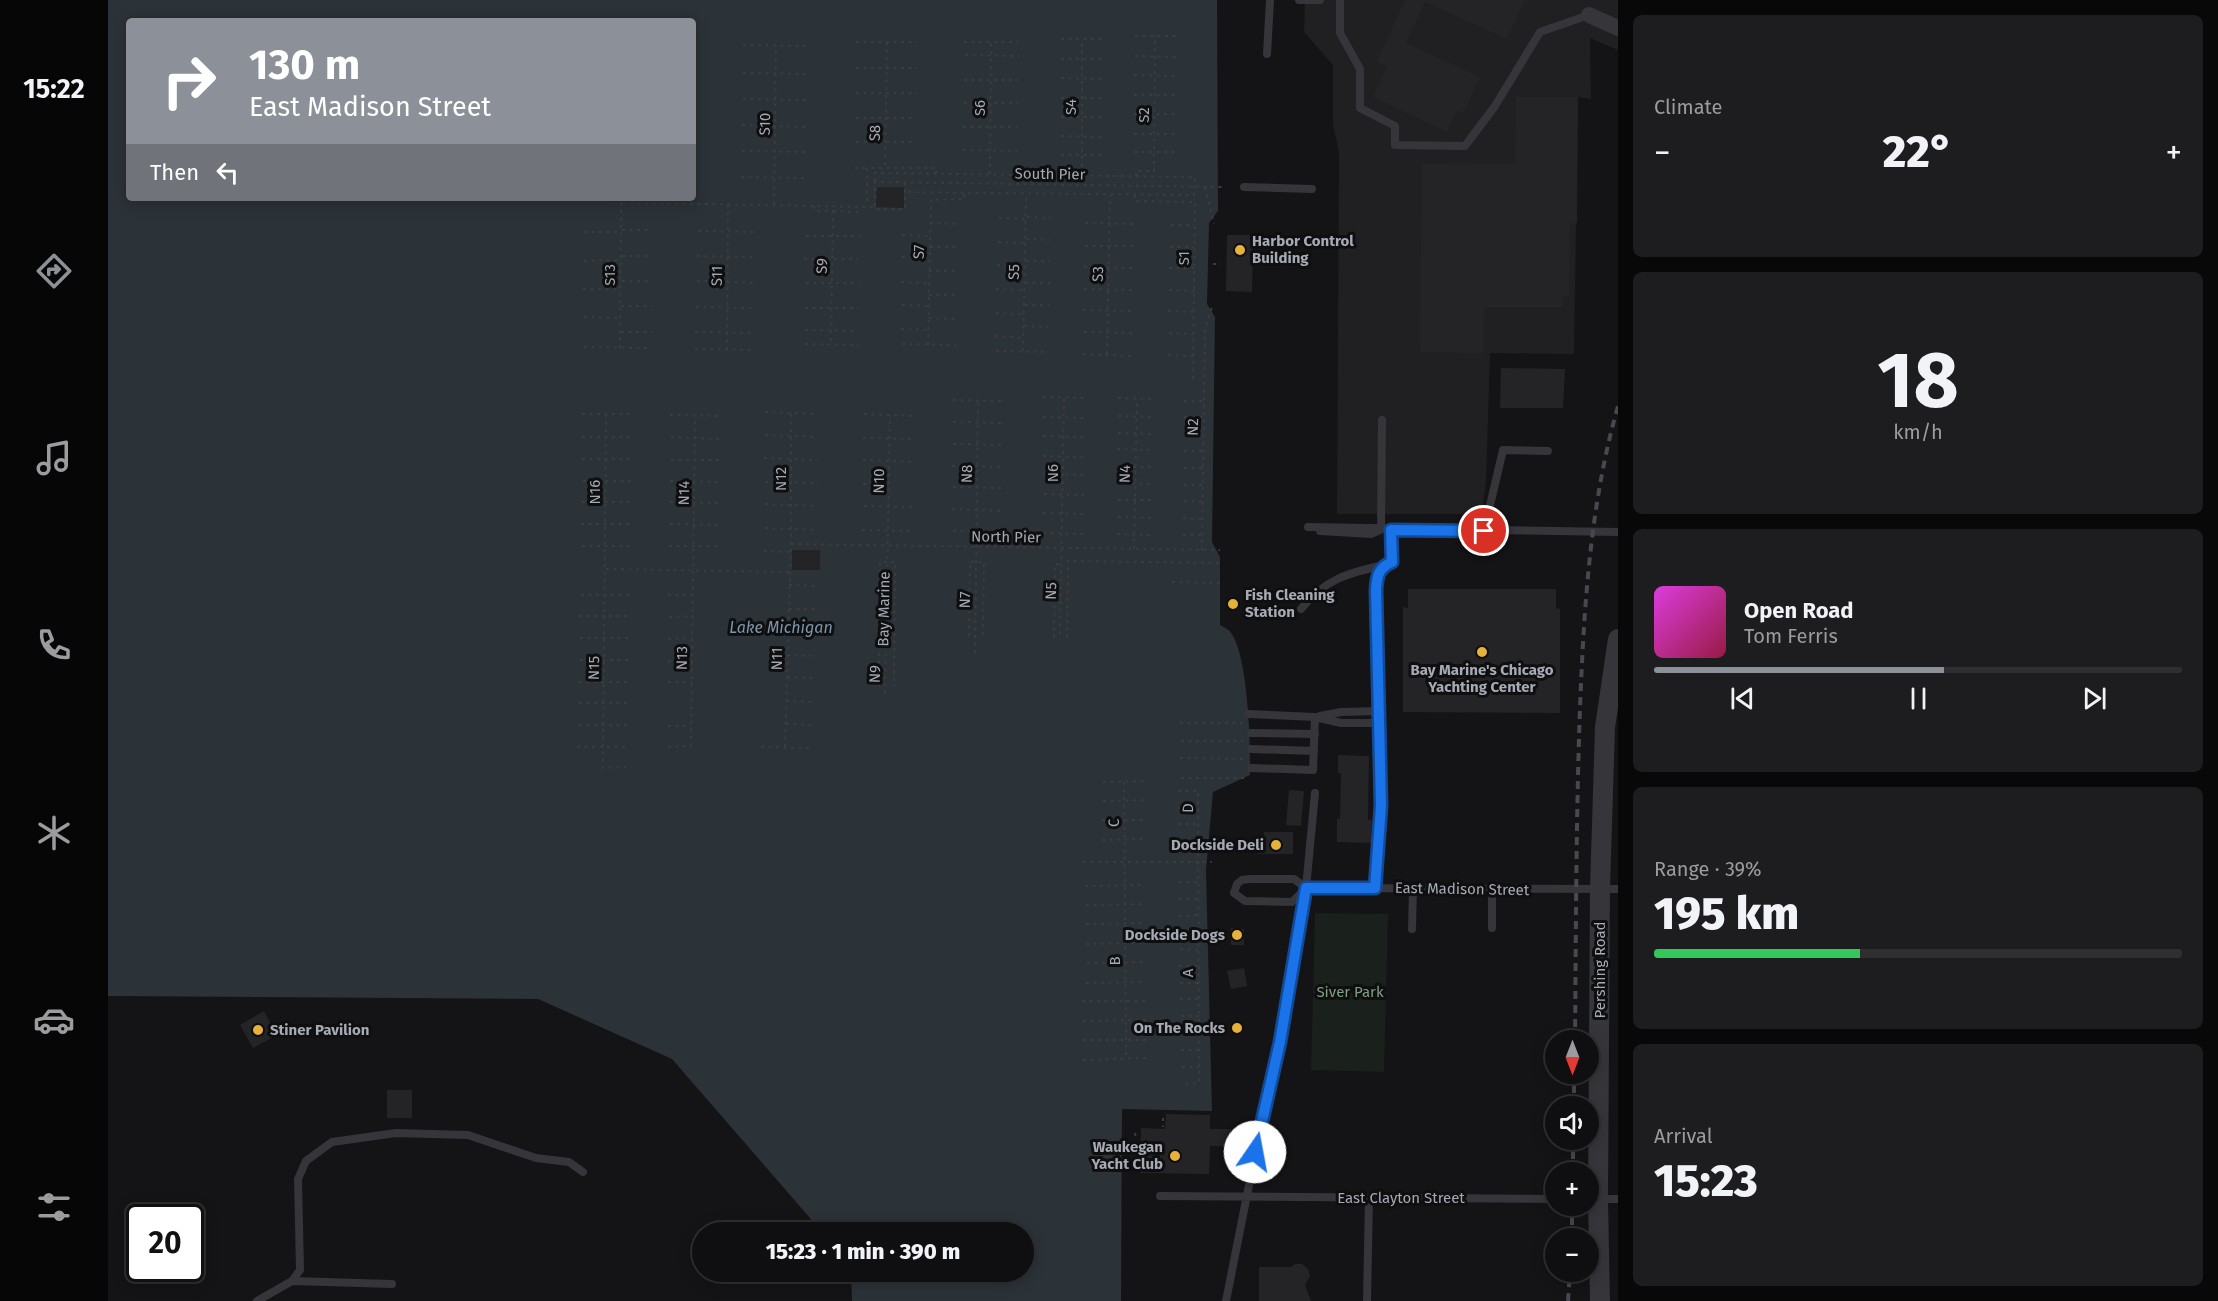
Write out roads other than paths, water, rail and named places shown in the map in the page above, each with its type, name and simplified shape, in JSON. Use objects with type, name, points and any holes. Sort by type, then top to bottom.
[{"type":"street","points":[[1589,15],[1618,28]]},
{"type":"street","name":"Pershing Road","points":[[1595,1162],[1609,889],[1612,724],[1618,639]]},
{"type":"street","name":"Pershing Road","points":[[1594,1216],[1600,1301]]},
{"type":"lane","points":[[1267,54],[1270,0]]},
{"type":"lane","points":[[1299,0],[1320,0]]},
{"type":"lane","points":[[1340,0],[1340,33],[1360,69],[1360,108],[1395,126],[1395,145],[1465,146],[1495,106],[1540,32],[1589,15]]},
{"type":"lane","points":[[1244,188],[1312,189]]},
{"type":"lane","points":[[1381,530],[1382,420]]},
{"type":"lane","points":[[1484,531],[1503,450],[1548,451]]},
{"type":"lane","points":[[1381,530],[1371,534],[1324,533],[1308,527],[1368,526],[1381,530],[1618,532]]},
{"type":"lane","points":[[1301,609],[1315,591],[1346,574],[1384,566],[1392,562],[1391,530]]},
{"type":"lane","points":[[1375,888],[1381,806],[1376,590],[1378,574],[1384,566]]},
{"type":"lane","points":[[1248,719],[1316,717],[1341,712],[1379,711]]},
{"type":"lane","points":[[1316,717],[1341,723],[1379,723]]},
{"type":"lane","points":[[1251,768],[1313,770],[1316,717]]},
{"type":"lane","points":[[1314,751],[1251,745],[1315,734]]},
{"type":"lane","points":[[1226,1301],[1280,1042],[1306,888],[1315,793]]},
{"type":"lane","name":"East Madison Street","points":[[1306,888],[1292,902],[1245,902],[1234,893],[1237,884],[1249,879],[1294,879],[1306,888],[1609,889]]},
{"type":"lane","points":[[1412,929],[1413,888]]},
{"type":"lane","points":[[1492,888],[1492,928]]},
{"type":"lane","points":[[261,1300],[292,1281],[300,1270],[298,1179],[306,1161],[332,1142],[396,1133],[468,1135],[536,1158],[569,1162],[583,1172]]},
{"type":"lane","name":"East Clayton Street","points":[[1160,1196],[1545,1199]]},
{"type":"lane","points":[[1367,1301],[1369,1198]]},
{"type":"lane","points":[[1599,1199],[1618,1199]]},
{"type":"lane","points":[[292,1281],[392,1284]]},
{"type":"water","name":"Lake Michigan","points":[[108,0],[1217,0],[1218,211],[1209,223],[1207,304],[1215,317],[1212,542],[1220,557],[1220,625],[1230,632],[1237,644],[1245,680],[1250,775],[1213,792],[1206,870],[1212,1111],[1122,1109],[1121,1301],[852,1301],[851,1282],[1034,1282],[1034,1222],[813,1222],[672,1059],[538,999],[108,996]]},
{"type":"railway","points":[[1575,1030],[1578,791],[1584,632],[1595,518],[1608,443],[1618,406]]},
{"type":"railway","points":[[1574,1084],[1574,1096]]},
{"type":"railway","points":[[1573,1150],[1573,1162]]},
{"type":"railway","points":[[1572,1216],[1572,1228]]},
{"type":"railway","points":[[1568,1301],[1569,1282]]},
{"type":"place","name":"Harbor Control Building","points":[[1240,250]]},
{"type":"place","name":"Fish Cleaning Station","points":[[1233,604]]},
{"type":"place","name":"Bay Marine's Chicago Yachting Center","points":[[1482,652]]},
{"type":"place","name":"Dockside Deli","points":[[1276,845]]},
{"type":"place","name":"Dockside Dogs","points":[[1237,935]]},
{"type":"place","name":"On The Rocks","points":[[1237,1028]]},
{"type":"place","name":"Stiner Pavilion","points":[[258,1030]]},
{"type":"place","name":"Waukegan Yacht Club","points":[[1175,1156]]},
{"type":"park label","name":"Siver Park","points":[[1350,992]]}]
